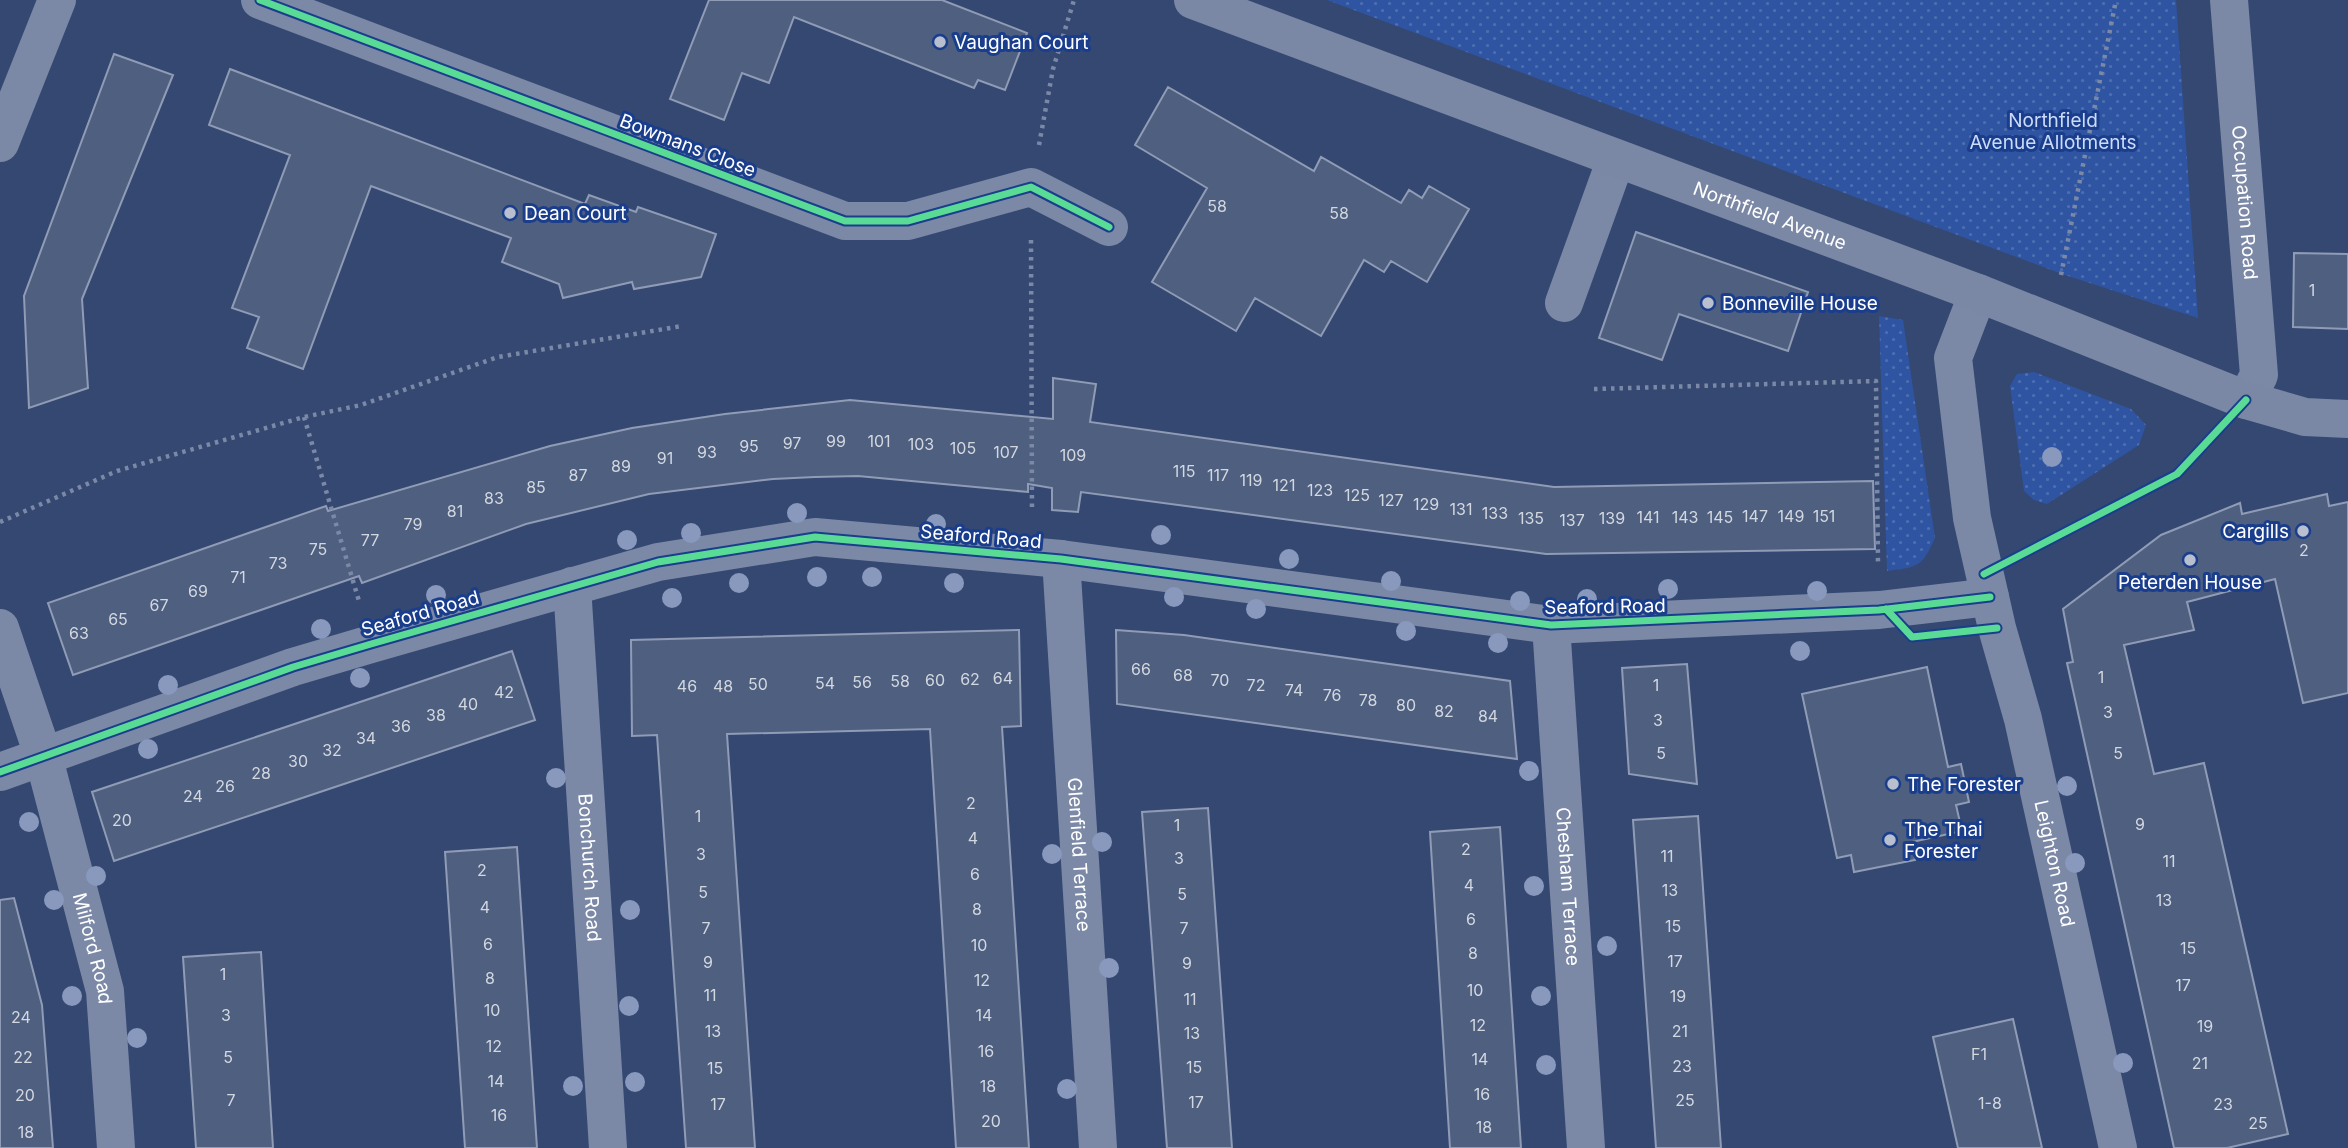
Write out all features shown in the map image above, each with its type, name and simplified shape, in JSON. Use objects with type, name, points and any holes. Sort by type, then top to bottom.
[{"type":"main road","name":"Northfield Avenue","points":[[1194,0],[1978,293],[2246,400],[2305,417],[2348,419]]},
{"type":"street","points":[[0,143],[57,0]]},
{"type":"street","name":"Bowmans Close","points":[[260,0],[845,221],[908,220],[1031,187]]},
{"type":"street","name":"Occupation Road","points":[[2230,0],[2259,375],[2246,400]]},
{"type":"street","points":[[1564,303],[1616,159]]},
{"type":"street","points":[[1031,187],[1109,227]]},
{"type":"street","name":"Leighton Road","points":[[1978,293],[1953,358],[1972,518],[2023,719],[2118,1148]]},
{"type":"street","name":"Seaford Road","points":[[0,772],[293,667],[572,586],[658,562],[815,537],[1061,559],[1551,625],[1880,610],[1990,597]]},
{"type":"street","name":"Glenfield Terrace","points":[[1061,559],[1098,1148]]},
{"type":"street","name":"Bonchurch Road","points":[[572,586],[608,1148]]},
{"type":"street","name":"Chesham Terrace","points":[[1551,625],[1586,1148]]},
{"type":"street","name":"Milford Road","points":[[0,628],[43,755],[105,991],[116,1148]]},
{"type":"path","points":[[1032,516],[1031,187],[1053,69],[1074,0]]},
{"type":"path","points":[[2059,282],[2116,0]]},
{"type":"path","points":[[0,522],[117,471],[304,417],[360,405],[498,357],[681,326]]},
{"type":"path","points":[[1594,390],[1876,381],[1878,565]]},
{"type":"path","points":[[304,417],[360,605]]},
{"type":"green space","name":"Northfield Avenue Allotments","points":[[1327,0],[2176,0],[2198,318],[2062,274]]},
{"type":"green space","points":[[1879,316],[1903,320],[1935,538],[1918,564],[1887,571]]},
{"type":"green space","points":[[2034,372],[2131,409],[2146,425],[2139,445],[2047,504],[2034,500],[2024,491],[2010,386],[2017,374]]},
{"type":"building","points":[[709,0],[942,0],[1027,33],[1005,90],[978,80],[974,88],[794,17],[769,83],[742,73],[724,120],[670,99]]},
{"type":"building","points":[[114,54],[173,75],[82,299],[88,388],[29,408],[24,296]]},
{"type":"building","name":"Dean Court","points":[[230,69],[585,204],[589,195],[636,212],[638,207],[716,234],[701,277],[634,289],[632,282],[563,298],[559,284],[502,262],[511,238],[371,186],[303,369],[247,348],[259,317],[232,308],[290,155],[209,125]]},
{"type":"building","points":[[1168,87],[1314,171],[1321,157],[1401,203],[1409,190],[1422,198],[1429,186],[1469,209],[1427,282],[1391,261],[1384,272],[1364,260],[1321,336],[1255,298],[1236,331],[1152,282],[1207,188],[1135,145]]},
{"type":"building","name":"Bonneville House","points":[[1636,232],[1808,292],[1788,351],[1679,314],[1662,360],[1599,338]]},
{"type":"building","points":[[2294,253],[2348,254],[2348,329],[2293,327]]},
{"type":"building","points":[[1053,378],[1096,384],[1090,422],[1554,487],[1873,481],[1875,549],[1546,554],[1081,492],[1078,512],[1052,510],[1052,488],[1028,484],[1028,492],[858,476],[815,477],[773,479],[649,494],[526,524],[362,583],[359,576],[73,675],[48,603],[326,506],[328,511],[550,446],[632,428],[850,400],[1053,419]]},
{"type":"building","points":[[2327,494],[2329,506],[2348,502],[2348,693],[2303,703],[2275,579],[2187,602],[2194,630],[2124,645],[2154,774],[2204,763],[2288,1134],[2227,1148],[2174,1148],[2067,663],[2073,662],[2063,609],[2161,535],[2240,503],[2242,514]]},
{"type":"building","points":[[1019,630],[1021,726],[1002,727],[1029,1148],[956,1148],[930,729],[727,734],[755,1148],[686,1148],[657,735],[632,736],[631,640]]},
{"type":"building","points":[[1116,630],[1184,635],[1510,681],[1517,759],[1117,704]]},
{"type":"building","points":[[512,651],[535,720],[114,861],[92,792]]},
{"type":"building","points":[[1687,664],[1697,784],[1629,774],[1622,668]]},
{"type":"building","name":"The Forester","points":[[1927,667],[1948,767],[1961,764],[1969,802],[1956,805],[1962,831],[1912,842],[1915,860],[1854,872],[1851,855],[1837,858],[1802,694]]},
{"type":"building","points":[[1208,808],[1232,1148],[1167,1148],[1142,812]]},
{"type":"building","points":[[1698,816],[1721,1148],[1656,1148],[1633,820]]},
{"type":"building","points":[[1500,827],[1521,1148],[1450,1148],[1430,832]]},
{"type":"building","points":[[517,847],[537,1148],[465,1148],[445,852]]},
{"type":"building","points":[[14,898],[42,1005],[53,1148],[0,1148],[0,900]]},
{"type":"building","points":[[261,952],[273,1148],[196,1148],[183,957]]},
{"type":"building","points":[[2013,1019],[2042,1148],[1958,1148],[1933,1037]]},
{"type":"cycle path","points":[[260,0],[845,221],[908,221],[1031,187],[1109,227]]},
{"type":"cycle path","points":[[1984,574],[2177,474],[2246,400]]},
{"type":"cycle path","points":[[0,772],[293,667],[371,644],[658,562],[815,537],[1061,559],[1551,625],[1879,610],[1990,597]]},
{"type":"cycle path","points":[[1886,609],[1912,637],[1997,628]]},
{"type":"place","name":"Vaughan Court","points":[[940,42]]},
{"type":"place","name":"Dean Court","points":[[510,213]]},
{"type":"place","name":"Bonneville House","points":[[1708,303]]},
{"type":"place","name":"Cargills","points":[[2303,531]]},
{"type":"place","name":"Peterden House","points":[[2190,560]]},
{"type":"place","name":"The Forester","points":[[1893,784]]},
{"type":"place","name":"The Thai Forester","points":[[1890,840]]}]
